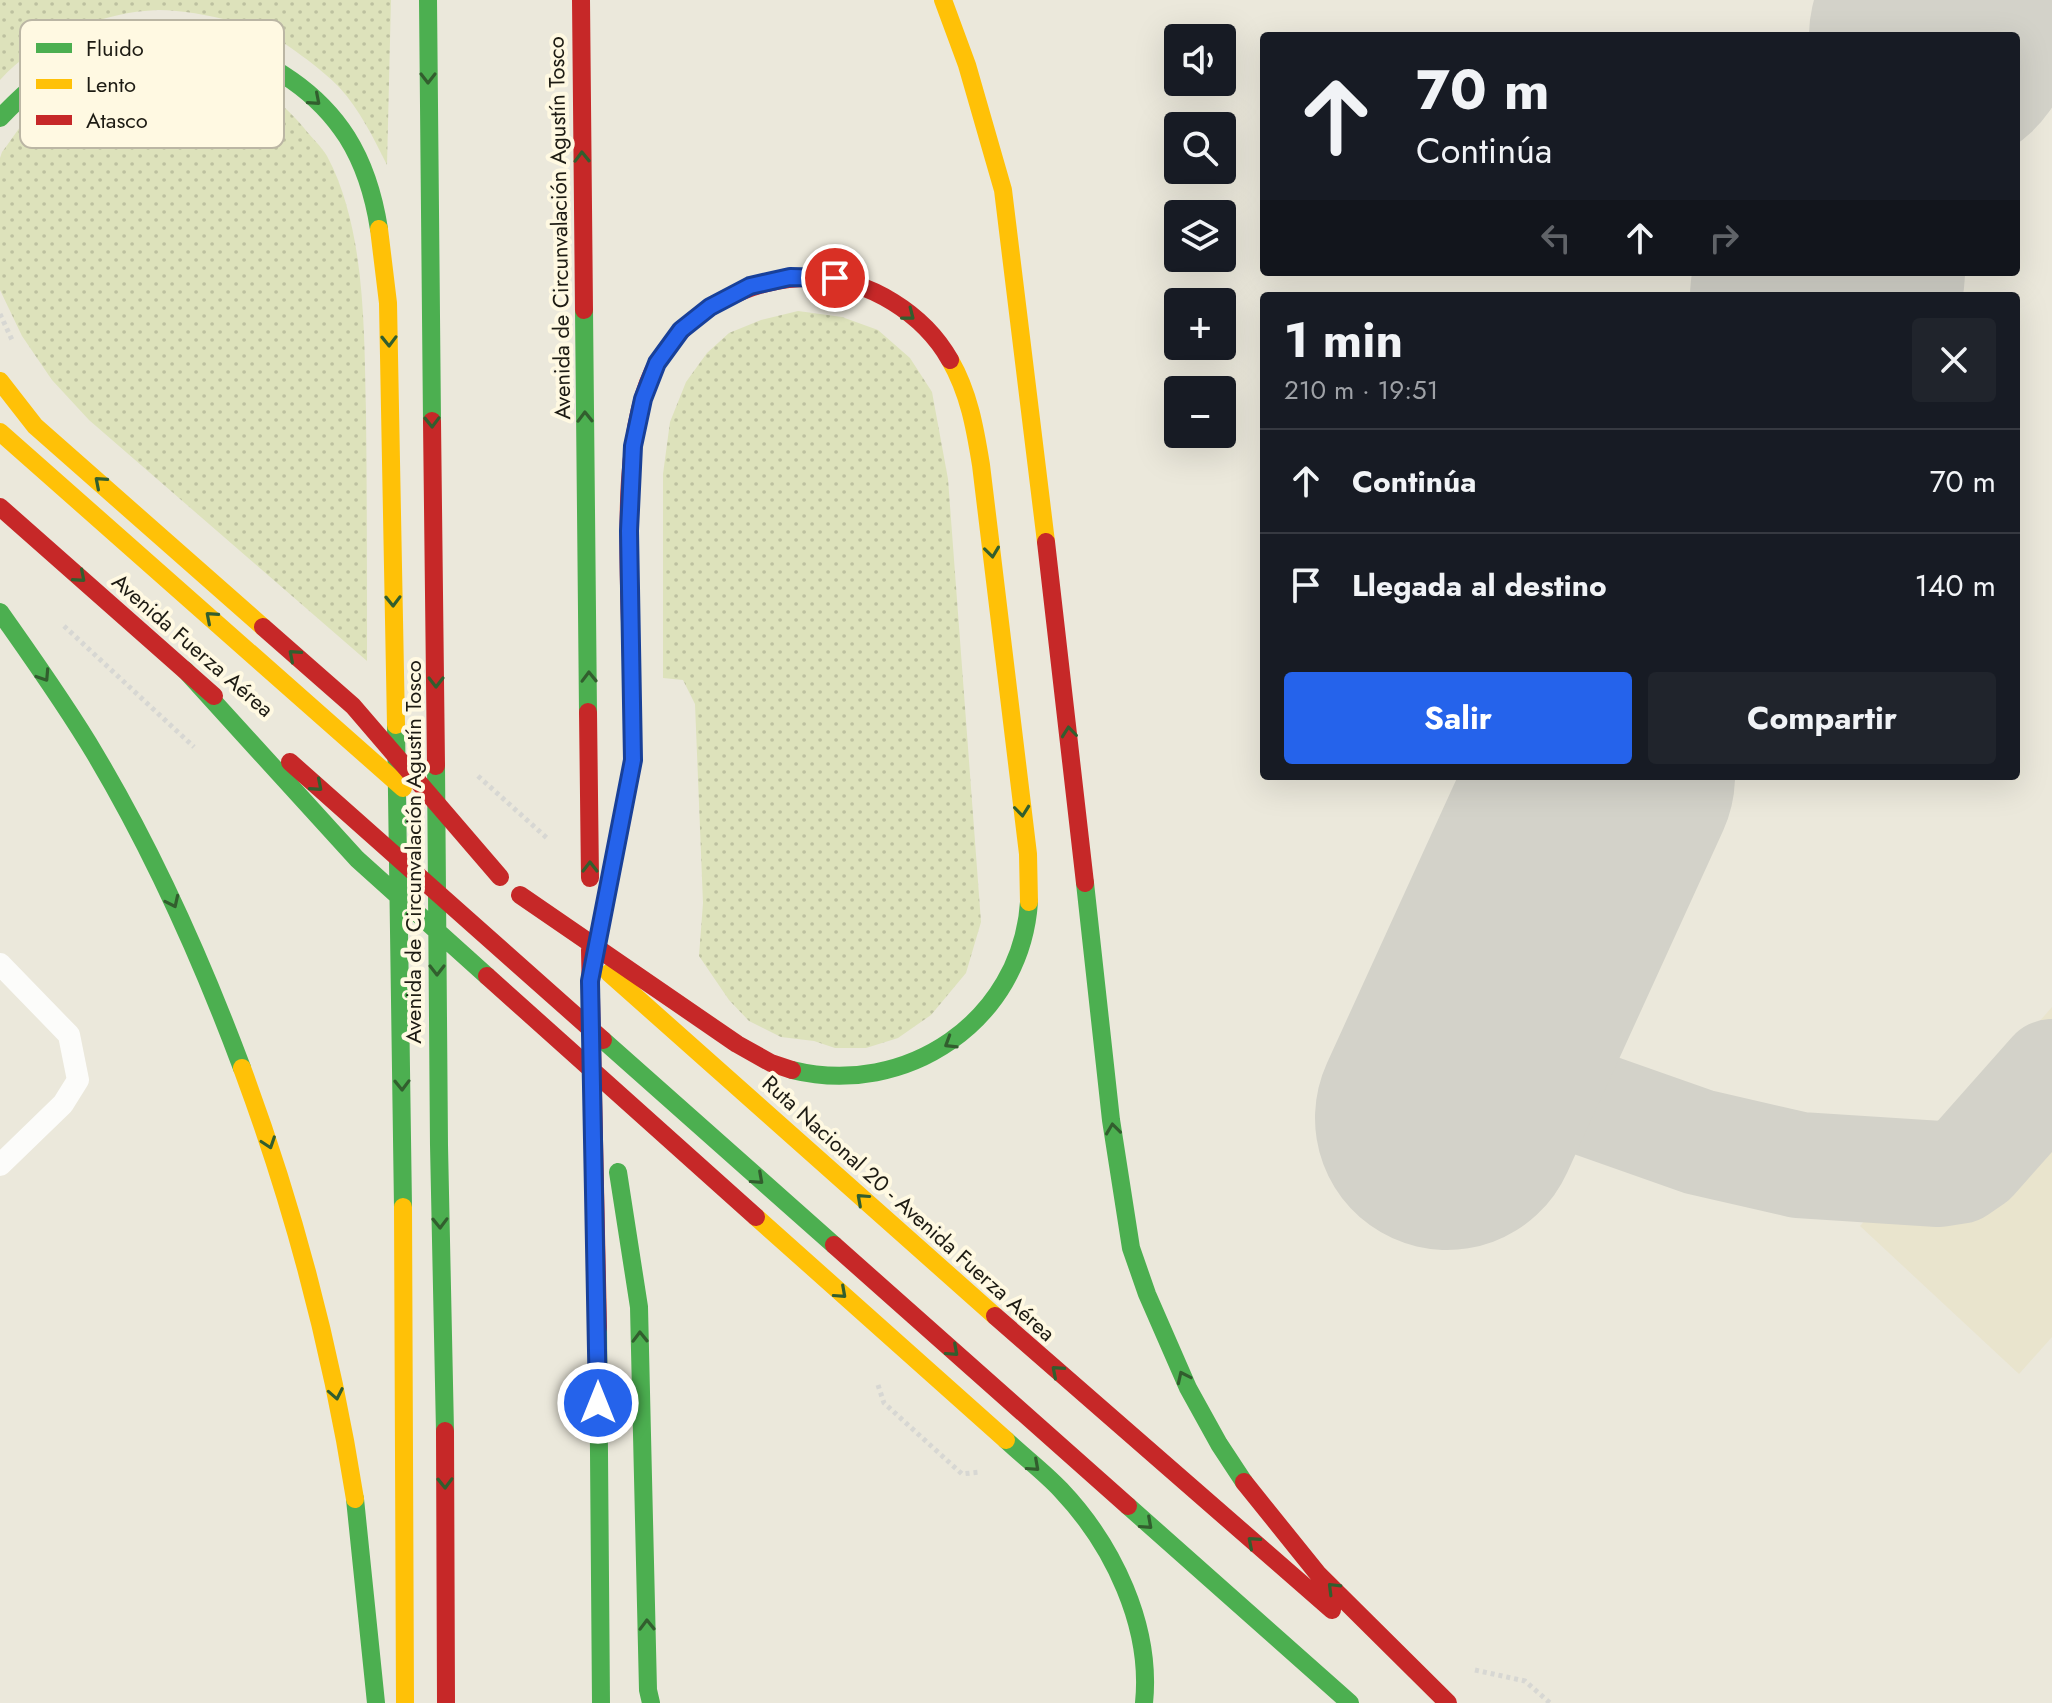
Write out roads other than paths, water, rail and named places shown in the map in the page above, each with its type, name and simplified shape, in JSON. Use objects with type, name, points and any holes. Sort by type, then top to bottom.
[{"type":"main road","name":"Avenida de Circunvalación Agustín Tosco","points":[[428,0],[446,1703]]},
{"type":"main road","name":"Avenida de Circunvalación Agustín Tosco","points":[[581,0],[590,981],[597,1253],[601,1703]]},
{"type":"main road","points":[[943,0],[967,65],[1003,190],[1064,690],[1111,1120],[1131,1248],[1147,1294],[1188,1388],[1240,1476],[1318,1574],[1448,1703]]},
{"type":"main road","points":[[284,75],[326,110],[350,142],[375,208],[381,234],[388,303],[403,1144],[405,1703]]},
{"type":"main road","points":[[0,118],[20,96]]},
{"type":"main road","points":[[520,895],[699,1017],[734,1044],[773,1064],[820,1076],[856,1077],[891,1070],[930,1055],[963,1035],[993,1005],[1013,971],[1026,928],[1030,887],[1008,681],[974,421],[962,380],[941,344],[911,315],[876,292],[835,278],[790,277],[750,286],[710,307],[681,330],[657,363],[643,399],[633,446],[629,531],[633,760],[590,981]]},
{"type":"main road","points":[[0,381],[35,426],[353,706],[500,877]]},
{"type":"main road","name":"Avenida Fuerza Aérea","points":[[0,432],[354,742]]},
{"type":"main road","name":"Avenida Fuerza Aérea","points":[[0,507],[1350,1703]]},
{"type":"main road","points":[[0,612],[45,676],[108,777],[162,878],[211,984],[248,1080],[282,1181],[333,1378],[352,1481],[369,1612],[376,1703]]},
{"type":"main road","points":[[185,670],[357,859],[1061,1490],[1098,1537],[1131,1598],[1143,1644],[1144,1703]]},
{"type":"main road","name":"Ruta Nacional 20 - Avenida Fuerza Aérea","points":[[354,742],[520,895],[968,1293],[1439,1703]]},
{"type":"main road","points":[[591,1005],[639,1307],[648,1690],[651,1703]]},
{"type":"lane","points":[[0,964],[69,1035],[78,1080],[63,1104],[0,1165]]}]
